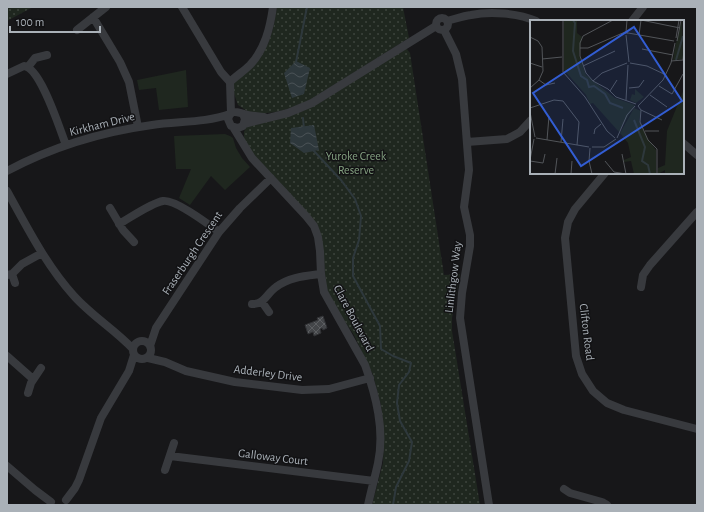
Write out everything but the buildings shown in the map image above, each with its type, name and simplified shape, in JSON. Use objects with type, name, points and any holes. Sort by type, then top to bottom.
[{"type":"street","points":[[77,30],[106,7]]},
{"type":"street","points":[[182,7],[221,72],[230,82],[230,114],[228,119],[232,127],[238,128],[269,117],[288,113],[312,103],[436,26],[439,30],[446,25],[472,14],[504,14],[534,20]]},
{"type":"street","points":[[230,82],[250,64],[262,49],[270,30],[273,7]]},
{"type":"street","points":[[633,20],[643,7]]},
{"type":"street","points":[[94,17],[120,62],[129,82],[138,127]]},
{"type":"street","name":"Linlithgow Way","points":[[446,25],[462,78],[468,142],[469,170],[464,207],[470,235],[470,246],[462,293],[460,324],[489,505]]},
{"type":"street","points":[[28,67],[35,58],[47,55]]},
{"type":"street","points":[[7,74],[22,66],[28,67],[33,71],[50,101],[66,146]]},
{"type":"street","points":[[231,95],[245,119],[243,125],[242,142]]},
{"type":"street","points":[[230,114],[236,111],[269,117]]},
{"type":"street","name":"Kirkham Drive","points":[[7,171],[35,158],[95,136],[138,127],[181,122],[208,121],[230,114]]},
{"type":"street","name":"Kirkham Drive","points":[[208,121],[232,127]]},
{"type":"street","points":[[468,142],[507,139],[520,132],[530,121]]},
{"type":"street","name":"Clare Boulevard","points":[[232,127],[248,154],[314,226],[320,246],[321,274],[324,292],[365,365],[370,378],[380,420],[380,434],[378,462],[368,505]]},
{"type":"street","points":[[684,144],[697,155]]},
{"type":"street","name":"Clifton Road","points":[[605,174],[575,209],[568,222],[565,238],[576,356],[582,374],[593,391],[607,402],[624,410],[697,429]]},
{"type":"street","name":"Fraserburgh Crescent","points":[[67,503],[79,480],[101,418],[142,350],[219,232],[235,212],[271,178]]},
{"type":"street","name":"Adderley Drive","points":[[7,191],[42,253],[59,279],[79,302],[119,335],[142,350],[165,362],[186,371],[235,382],[302,390],[329,389],[370,378]]},
{"type":"street","points":[[119,224],[157,203],[168,201],[177,205],[219,232]]},
{"type":"street","points":[[110,208],[119,224],[134,242]]},
{"type":"street","points":[[641,287],[643,275],[650,265],[697,212]]},
{"type":"street","points":[[15,283],[10,274],[22,264],[42,253]]},
{"type":"street","points":[[252,304],[262,302],[270,291],[286,281],[321,274]]},
{"type":"street","points":[[262,302],[269,312]]},
{"type":"street","points":[[7,356],[33,379]]},
{"type":"street","points":[[28,393],[33,379],[41,368]]},
{"type":"street","points":[[165,470],[174,443]]},
{"type":"street","name":"Galloway Court","points":[[170,456],[374,481]]},
{"type":"street","points":[[7,466],[51,504],[54,500],[60,498],[67,503]]},
{"type":"street","points":[[564,489],[602,502],[606,505]]},
{"type":"green space","points":[[7,7],[33,7],[7,21]]},
{"type":"green space","points":[[277,7],[403,7],[409,38],[302,105],[276,112],[257,114],[250,113],[238,105],[233,91],[234,82],[268,44],[273,29]]},
{"type":"green space","name":"Yuroke Creek Reserve","points":[[406,48],[410,53],[444,275],[460,274],[452,318],[452,331],[480,505],[372,505],[383,463],[384,432],[381,405],[373,375],[354,335],[328,293],[322,241],[254,157],[244,139],[246,127],[278,119]]},
{"type":"green space","points":[[186,70],[188,107],[159,110],[156,88],[139,90],[137,80]]},
{"type":"green space","points":[[225,134],[233,138],[236,148],[250,167],[225,190],[211,176],[190,205],[179,198],[191,169],[176,169],[174,136]]},
{"type":"water","points":[[296,61],[310,68],[304,94],[292,98],[284,73]]},
{"type":"water","points":[[314,125],[319,150],[304,153],[290,143],[291,128]]},
{"type":"waterway","points":[[296,62],[307,7]]},
{"type":"waterway","points":[[303,118],[304,129]]},
{"type":"waterway","points":[[313,150],[341,180],[355,199],[361,216],[359,240],[353,258],[353,276],[380,326],[381,349],[393,356],[411,363],[409,372],[399,385],[397,403],[400,421],[412,442],[409,461],[396,487],[393,505]]}]
